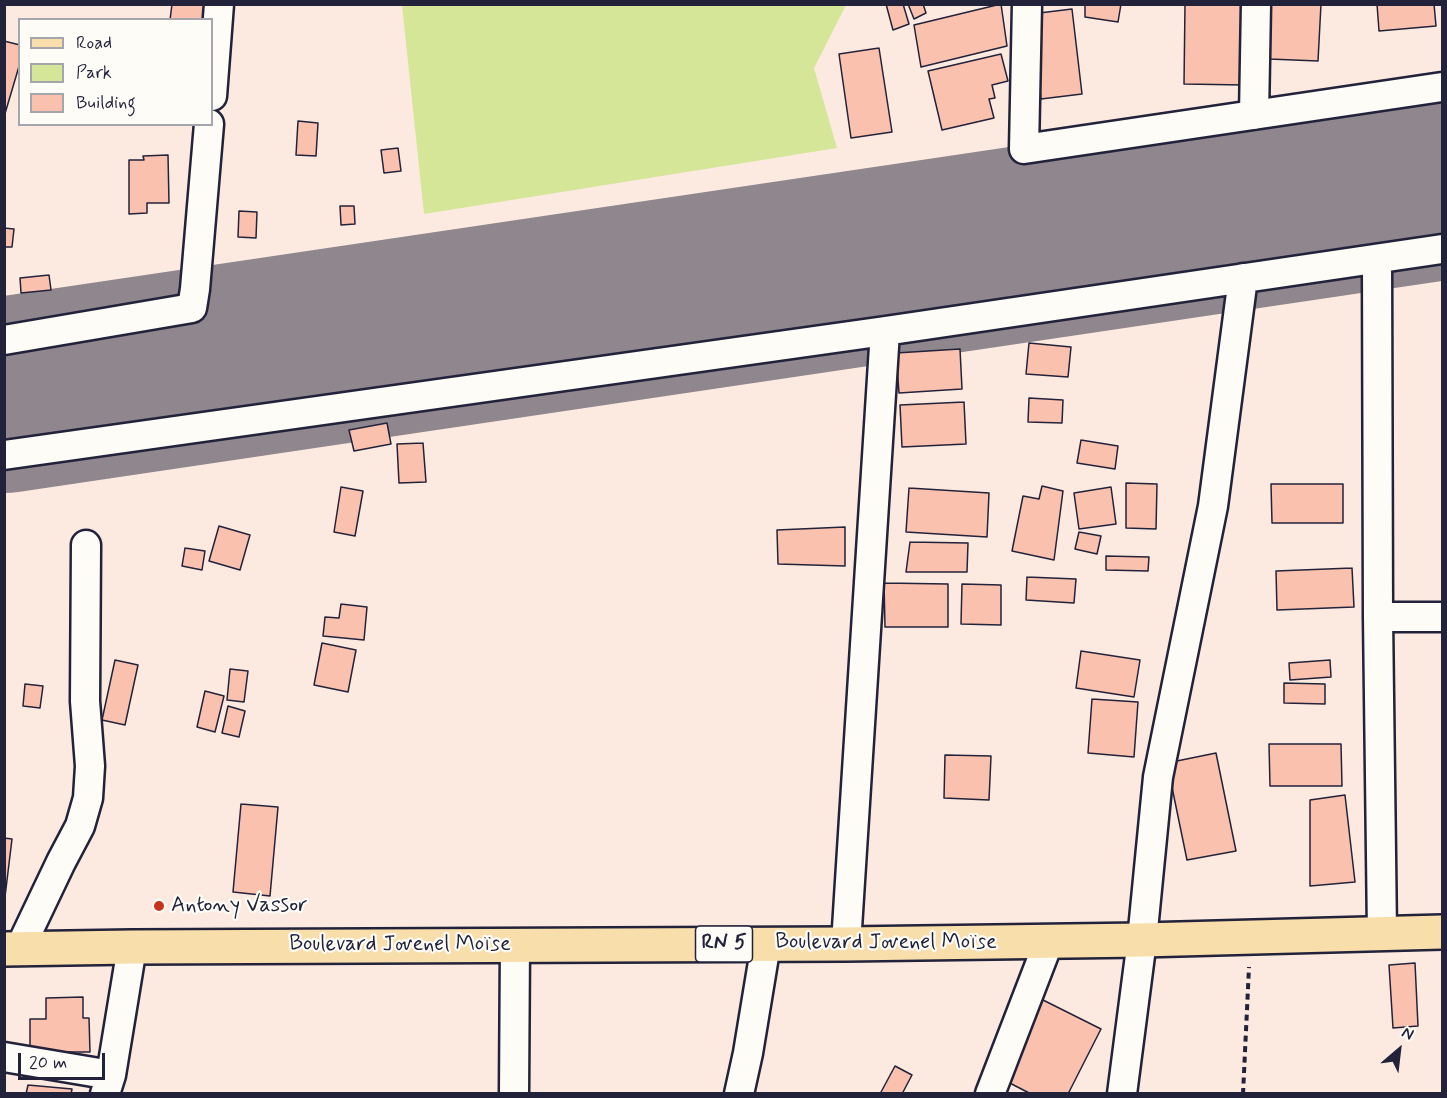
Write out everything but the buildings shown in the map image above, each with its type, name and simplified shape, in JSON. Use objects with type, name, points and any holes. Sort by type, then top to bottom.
[{"type":"main road","name":"Boulevard Jovenel Moïse","points":[[12,949],[846,944],[1142,940],[1443,932]]},
{"type":"street","points":[[213,83],[219,4]]},
{"type":"street","points":[[1027,4],[1024,149],[1443,87]]},
{"type":"street","points":[[1254,115],[1256,4]]},
{"type":"street","points":[[4,340],[192,309],[209,126]]},
{"type":"street","points":[[4,455],[885,331],[1443,249]]},
{"type":"street","points":[[1377,259],[1382,933]]},
{"type":"street","points":[[1122,1094],[1142,940],[1158,777],[1213,506],[1243,278]]},
{"type":"street","points":[[846,944],[885,331]]},
{"type":"street","points":[[12,949],[80,826],[88,798],[90,766],[85,701],[86,545]]},
{"type":"street","points":[[1378,617],[1443,617]]},
{"type":"street","points":[[990,1094],[1049,941]]},
{"type":"street","points":[[739,1094],[766,944]]},
{"type":"street","points":[[514,1094],[515,945]]},
{"type":"street","points":[[4,1057],[108,1084],[132,947]]},
{"type":"path","points":[[1243,1094],[1251,936]]},
{"type":"shaded area","points":[[1442,103],[1442,270],[1122,319],[417,415],[5,479],[5,333],[826,197]]},
{"type":"green space","points":[[402,5],[846,5],[814,68],[837,148],[424,214]]},
{"type":"runway","points":[[4,395],[1442,182]]},
{"type":"place","name":"Antony Vassor","points":[[159,906]]}]
